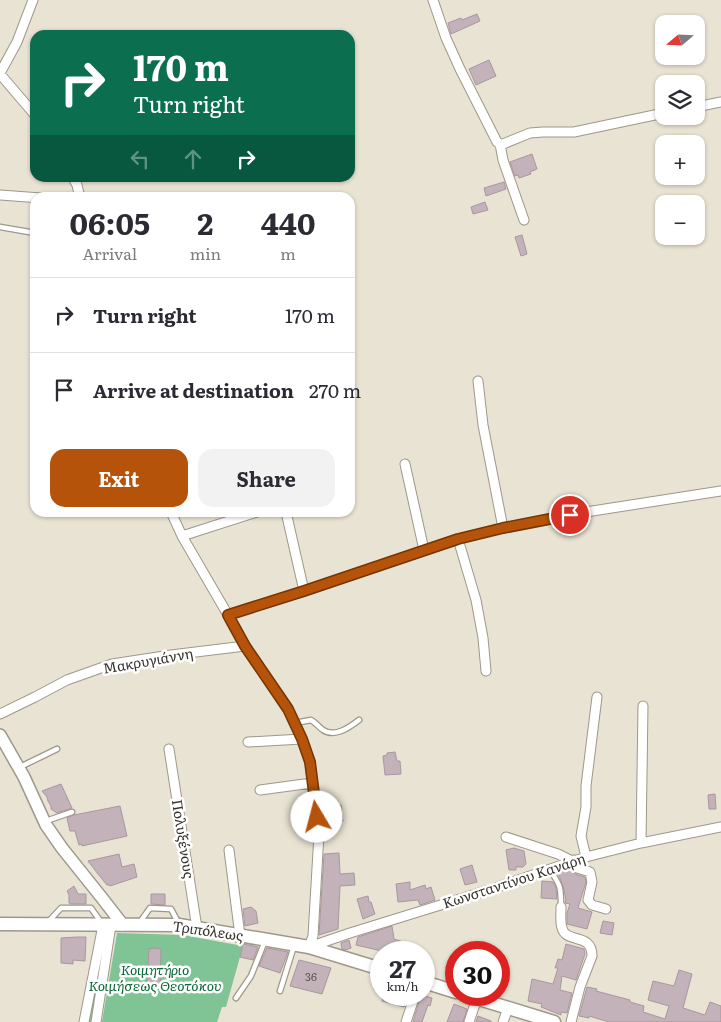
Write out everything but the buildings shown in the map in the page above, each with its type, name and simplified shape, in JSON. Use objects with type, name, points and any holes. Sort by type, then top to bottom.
[{"type":"main road","name":"Τριπόλεως","points":[[0,924],[179,925],[309,947],[370,966]]},
{"type":"main road","points":[[501,1006],[554,1022]]},
{"type":"street","points":[[30,102],[0,73],[17,42],[33,0]]},
{"type":"street","points":[[433,0],[446,38],[460,70],[490,130],[500,144],[503,160],[524,220]]},
{"type":"street","points":[[705,105],[721,102]]},
{"type":"street","points":[[500,144],[530,134],[574,132],[655,115]]},
{"type":"street","points":[[0,195],[30,197]]},
{"type":"street","points":[[478,381],[483,425],[503,528]]},
{"type":"street","points":[[405,464],[424,550]]},
{"type":"street","points":[[228,615],[458,539],[586,512],[721,491]]},
{"type":"street","points":[[173,517],[182,536],[245,646],[288,709],[310,762],[320,834],[313,936],[309,947]]},
{"type":"street","points":[[182,536],[241,517]]},
{"type":"street","points":[[287,517],[304,591]]},
{"type":"street","points":[[458,539],[476,600],[484,638],[486,671]]},
{"type":"street","name":"Μακρυγιάννη","points":[[0,714],[67,680],[112,664],[245,646]]},
{"type":"street","points":[[586,857],[581,836],[586,807],[586,786],[597,696]]},
{"type":"street","points":[[641,843],[643,706]]},
{"type":"street","points":[[0,735],[44,821],[62,848],[102,898],[112,925],[96,1022]]},
{"type":"street","points":[[248,742],[302,739]]},
{"type":"street","name":"Πολυξένους","points":[[169,749],[197,928]]},
{"type":"street","points":[[260,790],[312,783]]},
{"type":"street","name":"Κωνσταντίνου Κανάρη","points":[[309,947],[350,932],[429,909],[586,857],[641,843],[721,827]]},
{"type":"street","points":[[506,838],[558,854],[573,861],[576,868],[590,872],[592,882],[588,900],[592,905],[606,909]]},
{"type":"street","points":[[229,850],[240,936]]},
{"type":"street","points":[[561,907],[562,929],[567,936],[584,941],[591,947],[592,951],[571,1022]]},
{"type":"street","points":[[84,1022],[112,925]]},
{"type":"street","points":[[406,1022],[412,1006]]},
{"type":"street","points":[[469,1022],[470,1006]]},
{"type":"street","points":[[503,1022],[508,1008]]},
{"type":"lane","points":[[0,227],[30,232]]},
{"type":"lane","points":[[295,723],[311,720],[324,731],[335,733],[349,728],[359,720]]},
{"type":"lane","points":[[18,768],[57,749]]},
{"type":"lane","points":[[44,821],[72,812]]},
{"type":"lane","points":[[549,869],[558,881],[561,890],[561,907]]},
{"type":"lane","points":[[91,908],[102,898]]},
{"type":"lane","points":[[46,924],[61,908],[91,908],[112,925]]},
{"type":"lane","points":[[236,998],[251,976],[265,940]]},
{"type":"lane","points":[[280,991],[294,945]]},
{"type":"green space","name":"Κοιμητήριο Κοιμήσεως Θεοτόκου","points":[[117,933],[183,935],[243,946],[226,1007],[222,1007],[217,1022],[102,1022]]},
{"type":"green space","points":[[101,951],[104,951],[92,1022],[87,1022]]},
{"type":"route","points":[[317,817],[310,762],[295,723],[288,709],[245,646],[228,615],[458,539],[570,515]]}]
